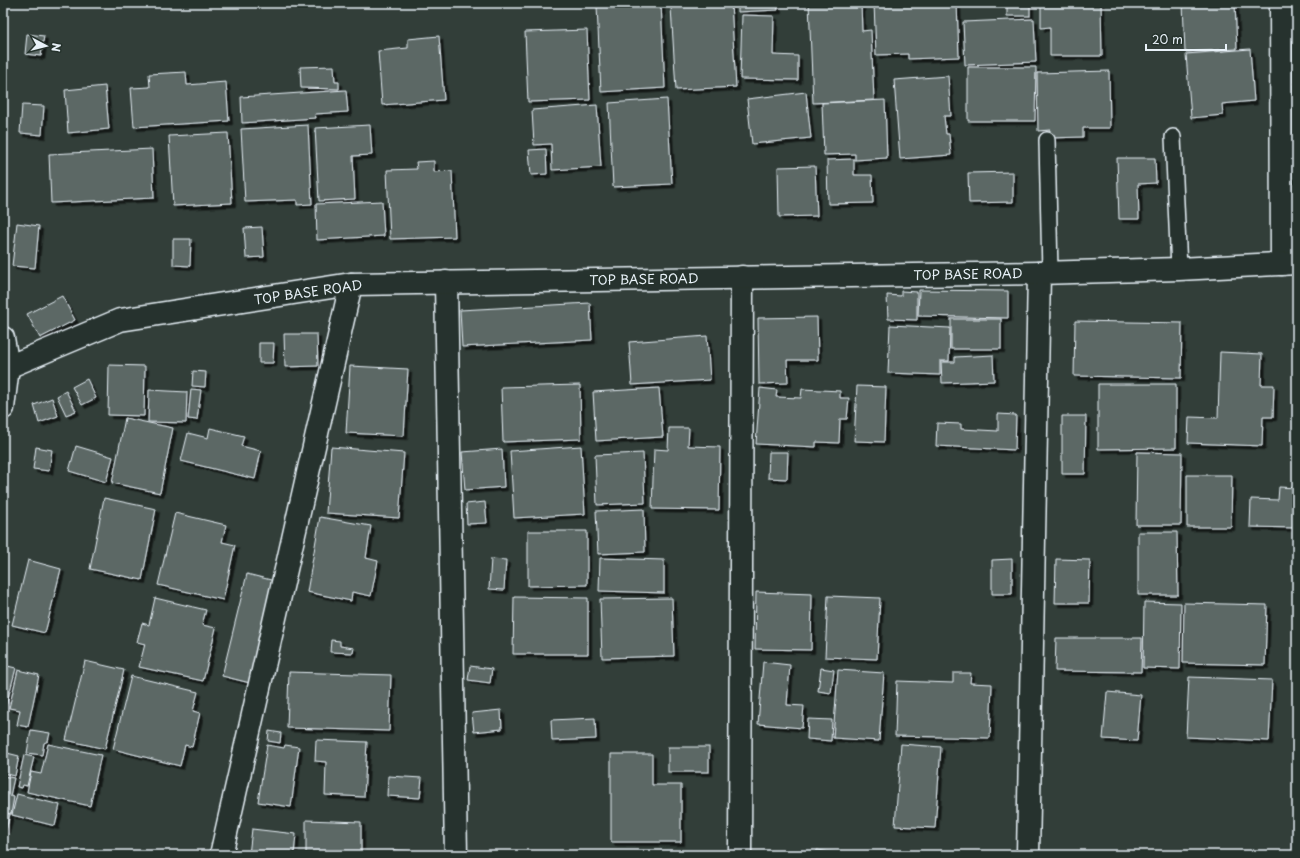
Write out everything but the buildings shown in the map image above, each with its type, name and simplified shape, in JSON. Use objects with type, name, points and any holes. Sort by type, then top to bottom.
[{"type":"street","points":[[1281,3],[1289,264]]},
{"type":"street","name":"TOP BASE ROAD","points":[[5,368],[120,320],[351,284],[1044,272],[1179,269],[1289,264]]},
{"type":"street","points":[[1028,855],[1044,272]]},
{"type":"street","points":[[740,855],[742,277]]},
{"type":"street","points":[[446,282],[456,855]]},
{"type":"street","points":[[221,855],[351,284]]},
{"type":"street","points":[[3,338],[5,368],[3,408]]},
{"type":"lane","points":[[1173,137],[1179,269]]},
{"type":"lane","points":[[1044,272],[1047,140]]}]
